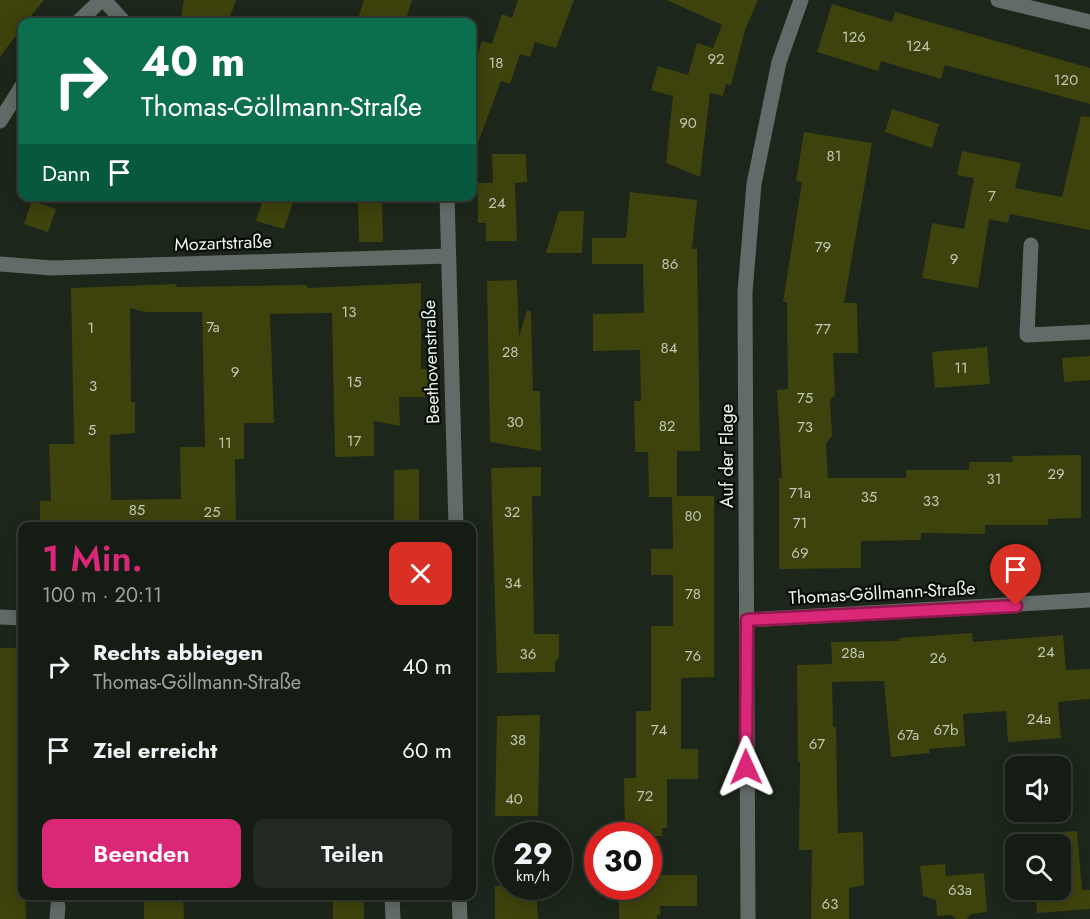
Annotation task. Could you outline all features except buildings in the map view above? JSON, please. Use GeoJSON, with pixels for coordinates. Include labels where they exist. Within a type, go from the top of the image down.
{"type":"FeatureCollection","features":[{"type":"Feature","properties":{"kind":"street"},"geometry":{"type":"LineString","coordinates":[[83,18],[103,0],[120,18]]}},
{"type":"Feature","properties":{"kind":"street","name":"Auf der Flage"},"geometry":{"type":"LineString","coordinates":[[748,919],[745,697],[747,620],[746,292],[754,184],[779,62],[801,0]]}},
{"type":"Feature","properties":{"kind":"street"},"geometry":{"type":"LineString","coordinates":[[998,0],[1090,22]]}},
{"type":"Feature","properties":{"kind":"street"},"geometry":{"type":"LineString","coordinates":[[0,121],[18,92]]}},
{"type":"Feature","properties":{"kind":"street","name":"Beethovenstraße"},"geometry":{"type":"LineString","coordinates":[[447,201],[456,522]]}},
{"type":"Feature","properties":{"kind":"street"},"geometry":{"type":"LineString","coordinates":[[1031,245],[1027,335],[1090,332]]}},
{"type":"Feature","properties":{"kind":"street","name":"Mozartstraße"},"geometry":{"type":"LineString","coordinates":[[0,264],[52,268],[448,256]]}},
{"type":"Feature","properties":{"kind":"street","name":"Thomas-Göllmann-Straße"},"geometry":{"type":"LineString","coordinates":[[747,620],[1090,600]]}},
{"type":"Feature","properties":{"kind":"street"},"geometry":{"type":"LineString","coordinates":[[0,617],[18,618]]}},
{"type":"Feature","properties":{"kind":"street"},"geometry":{"type":"LineString","coordinates":[[392,900],[393,919]]}},
{"type":"Feature","properties":{"kind":"street"},"geometry":{"type":"LineString","coordinates":[[459,900],[460,919]]}},
{"type":"Feature","properties":{"kind":"route"},"geometry":{"type":"LineString","coordinates":[[746,767],[747,620],[1016,606]]}}]}
